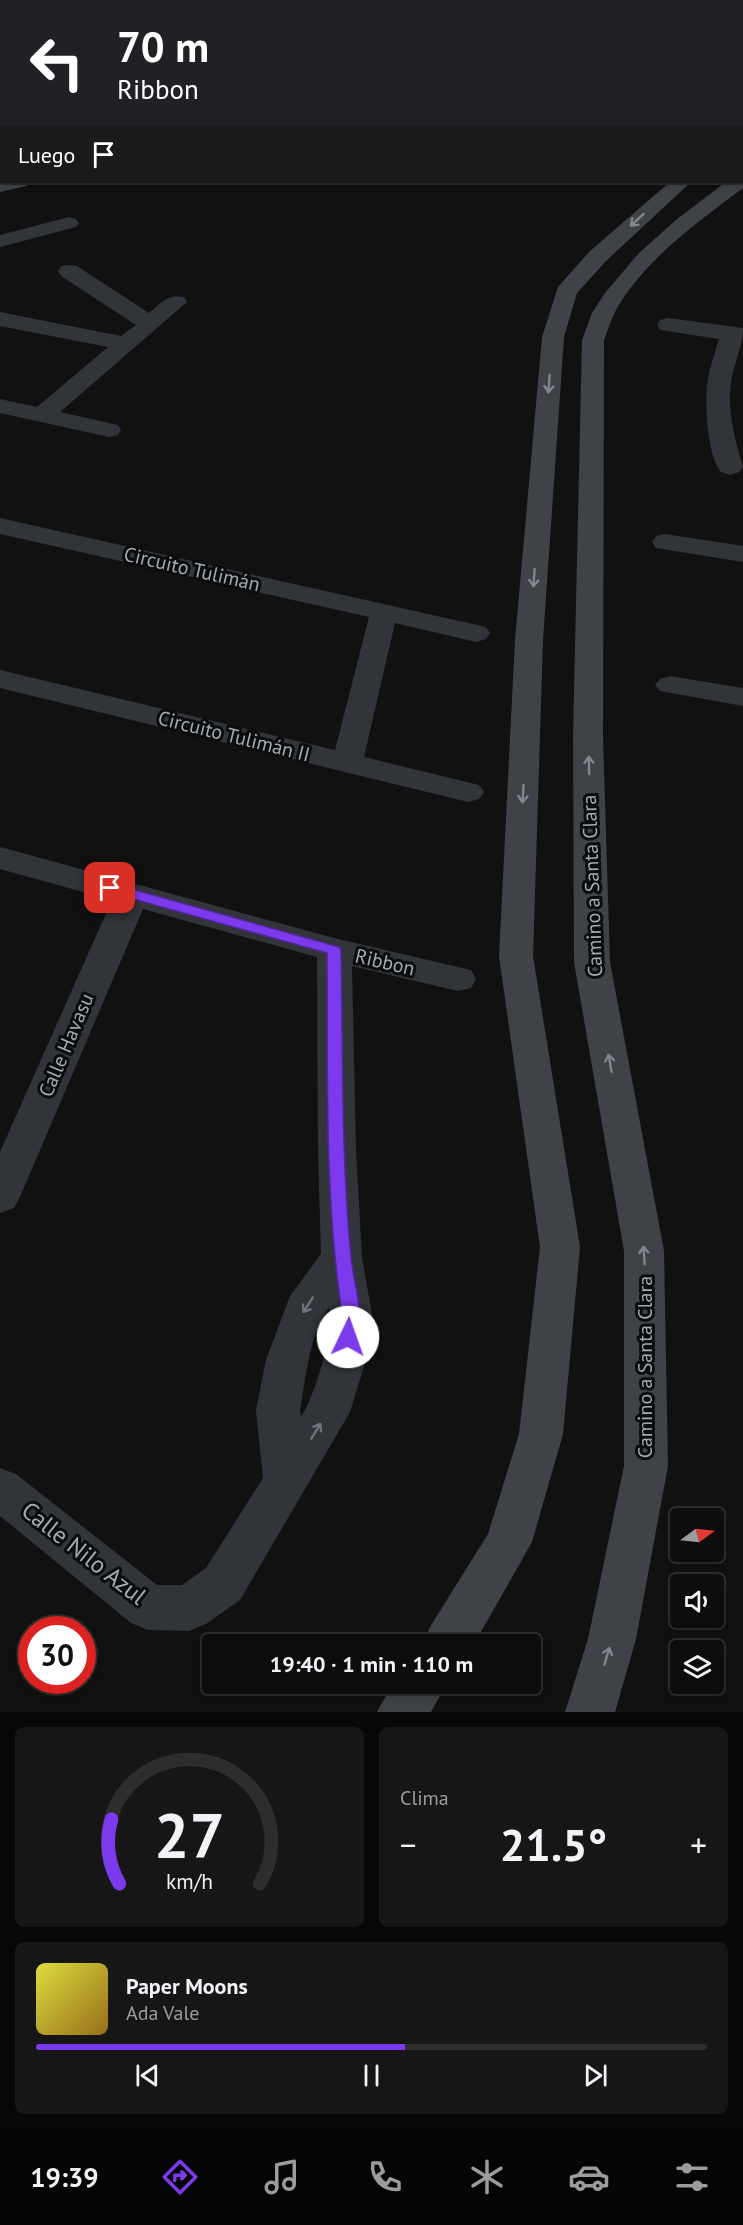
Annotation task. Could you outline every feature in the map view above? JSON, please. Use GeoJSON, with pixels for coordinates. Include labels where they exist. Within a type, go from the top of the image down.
{"type":"FeatureCollection","features":[{"type":"Feature","properties":{"kind":"main road"},"geometry":{"type":"LineString","coordinates":[[453,1634],[509,1542],[541,1434],[560,1247],[516,956],[529,640],[553,337],[566,292],[598,256],[680,183]]}},
{"type":"Feature","properties":{"kind":"main road","name":"Camino a Santa Clara"},"geometry":{"type":"LineString","coordinates":[[590,1712],[612,1640],[646,1466],[644,1251],[592,962],[588,737],[593,340],[605,309],[632,272],[717,197],[737,183]]}},
{"type":"Feature","properties":{"kind":"main road"},"geometry":{"type":"LineString","coordinates":[[402,1712],[414,1694]]}},
{"type":"Feature","properties":{"kind":"street"},"geometry":{"type":"LineString","coordinates":[[0,241],[69,223]]}},
{"type":"Feature","properties":{"kind":"street"},"geometry":{"type":"LineString","coordinates":[[69,271],[150,324]]}},
{"type":"Feature","properties":{"kind":"street"},"geometry":{"type":"LineString","coordinates":[[42,415],[176,302]]}},
{"type":"Feature","properties":{"kind":"street"},"geometry":{"type":"LineString","coordinates":[[0,319],[125,345]]}},
{"type":"Feature","properties":{"kind":"street"},"geometry":{"type":"LineString","coordinates":[[668,325],[738,334],[719,384],[732,431],[730,467]]}},
{"type":"Feature","properties":{"kind":"street"},"geometry":{"type":"LineString","coordinates":[[0,406],[109,430]]}},
{"type":"Feature","properties":{"kind":"street","name":"Circuito Tulimán"},"geometry":{"type":"LineString","coordinates":[[0,526],[476,633]]}},
{"type":"Feature","properties":{"kind":"street"},"geometry":{"type":"LineString","coordinates":[[665,542],[743,554]]}},
{"type":"Feature","properties":{"kind":"street"},"geometry":{"type":"LineString","coordinates":[[347,764],[384,612]]}},
{"type":"Feature","properties":{"kind":"street","name":"Circuito Tulimán II"},"geometry":{"type":"LineString","coordinates":[[0,679],[468,792]]}},
{"type":"Feature","properties":{"kind":"street"},"geometry":{"type":"LineString","coordinates":[[670,685],[743,698]]}},
{"type":"Feature","properties":{"kind":"street","name":"Ribbon"},"geometry":{"type":"LineString","coordinates":[[0,858],[334,950],[458,979]]}},
{"type":"Feature","properties":{"kind":"street","name":"Calle Havasu"},"geometry":{"type":"LineString","coordinates":[[0,1197],[132,894]]}},
{"type":"Feature","properties":{"kind":"street","name":"Calle Nilo Azul"},"geometry":{"type":"LineString","coordinates":[[0,1488],[148,1607],[189,1608],[223,1584],[328,1412],[345,1360],[351,1314],[342,1258],[337,1151],[334,950]]}},
{"type":"Feature","properties":{"kind":"street"},"geometry":{"type":"LineString","coordinates":[[286,1481],[278,1410],[287,1360],[305,1308],[342,1258]]}},
{"type":"Feature","properties":{"kind":"route"},"geometry":{"type":"LineString","coordinates":[[110,888],[334,950],[337,1151],[342,1258],[351,1314],[348,1337]]}}]}
